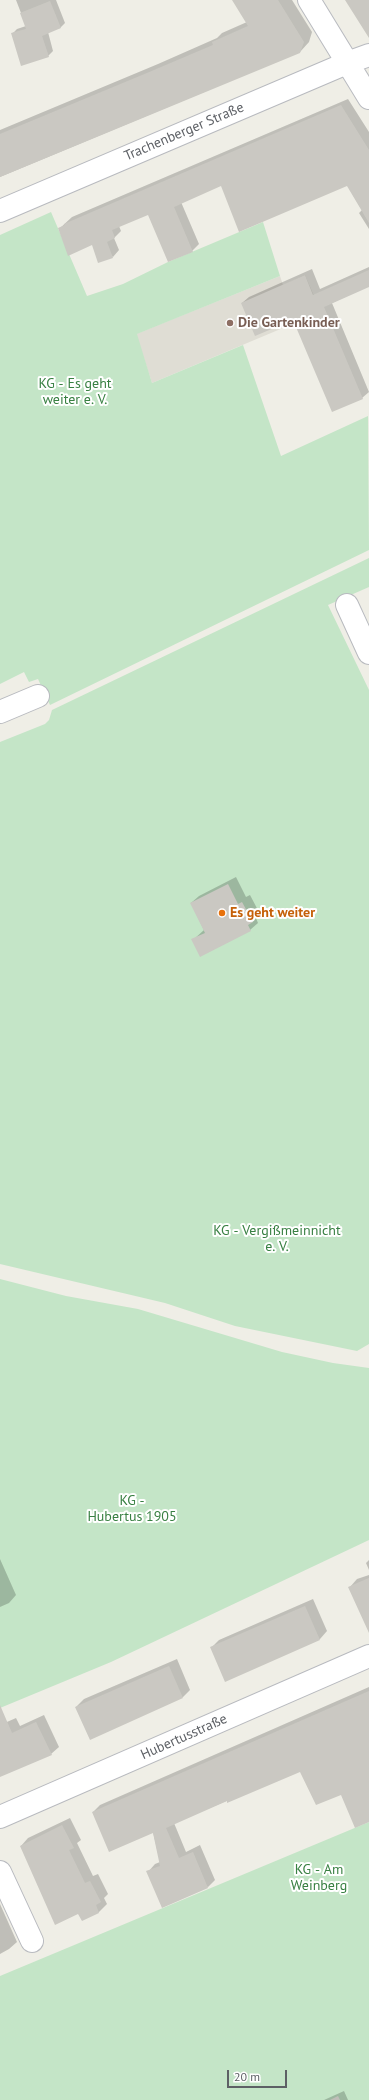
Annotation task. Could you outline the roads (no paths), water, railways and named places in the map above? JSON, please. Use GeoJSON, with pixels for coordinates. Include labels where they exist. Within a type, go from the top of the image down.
{"type":"FeatureCollection","features":[{"type":"Feature","properties":{"kind":"street"},"geometry":{"type":"LineString","coordinates":[[309,0],[369,98]]}},
{"type":"Feature","properties":{"kind":"street","name":"Trachenberger Straße"},"geometry":{"type":"LineString","coordinates":[[0,211],[369,55]]}},
{"type":"Feature","properties":{"kind":"street"},"geometry":{"type":"LineString","coordinates":[[347,605],[369,653]]}},
{"type":"Feature","properties":{"kind":"street"},"geometry":{"type":"LineString","coordinates":[[0,712],[38,696]]}},
{"type":"Feature","properties":{"kind":"street","name":"Hubertusstraße"},"geometry":{"type":"LineString","coordinates":[[0,1817],[369,1656]]}},
{"type":"Feature","properties":{"kind":"street"},"geometry":{"type":"LineString","coordinates":[[0,1872],[32,1941]]}},
{"type":"Feature","properties":{"kind":"place","name":"Die Gartenkinder"},"geometry":{"type":"Point","coordinates":[230,323]}},
{"type":"Feature","properties":{"kind":"place","name":"Es geht weiter"},"geometry":{"type":"Point","coordinates":[222,913]}},
{"type":"Feature","properties":{"kind":"park label","name":"KG - Es geht weiter e. V."},"geometry":{"type":"Point","coordinates":[75,392]}},
{"type":"Feature","properties":{"kind":"park label","name":"KG - Vergißmeinnicht e. V."},"geometry":{"type":"Point","coordinates":[277,1240]}},
{"type":"Feature","properties":{"kind":"park label","name":"KG - Hubertus 1905"},"geometry":{"type":"Point","coordinates":[132,1510]}},
{"type":"Feature","properties":{"kind":"park label","name":"KG - Am Weinberg"},"geometry":{"type":"Point","coordinates":[319,1878]}}]}
